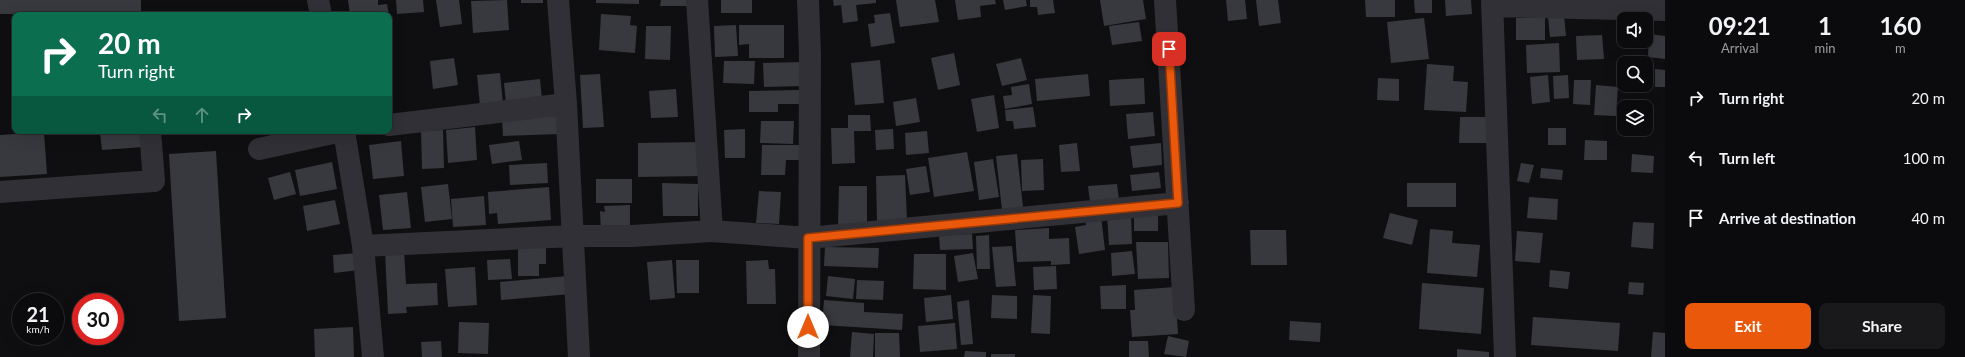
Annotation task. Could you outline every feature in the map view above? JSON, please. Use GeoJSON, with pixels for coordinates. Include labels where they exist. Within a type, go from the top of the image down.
{"type":"FeatureCollection","features":[{"type":"Feature","properties":{"kind":"street"},"geometry":{"type":"LineString","coordinates":[[318,0],[320,12]]}},
{"type":"Feature","properties":{"kind":"street"},"geometry":{"type":"LineString","coordinates":[[558,0],[566,104],[579,357]]}},
{"type":"Feature","properties":{"kind":"street"},"geometry":{"type":"LineString","coordinates":[[697,0],[712,231]]}},
{"type":"Feature","properties":{"kind":"street"},"geometry":{"type":"LineString","coordinates":[[808,0],[810,54],[808,357]]}},
{"type":"Feature","properties":{"kind":"street"},"geometry":{"type":"LineString","coordinates":[[1165,0],[1184,310]]}},
{"type":"Feature","properties":{"kind":"street"},"geometry":{"type":"LineString","coordinates":[[1505,357],[1492,3],[1665,10]]}},
{"type":"Feature","properties":{"kind":"street"},"geometry":{"type":"LineString","coordinates":[[392,125],[566,104]]}},
{"type":"Feature","properties":{"kind":"street"},"geometry":{"type":"LineString","coordinates":[[0,192],[154,181],[150,134]]}},
{"type":"Feature","properties":{"kind":"street"},"geometry":{"type":"LineString","coordinates":[[259,149],[329,134]]}},
{"type":"Feature","properties":{"kind":"street"},"geometry":{"type":"LineString","coordinates":[[344,134],[363,246],[373,357]]}},
{"type":"Feature","properties":{"kind":"street"},"geometry":{"type":"LineString","coordinates":[[363,246],[573,236],[632,236],[712,231],[808,238],[1178,203]]}},
{"type":"Feature","properties":{"kind":"building"},"geometry":{"type":"Polygon","coordinates":[[[0,0],[141,0],[141,12],[12,12],[12,14],[0,14],[0,0]]]}},
{"type":"Feature","properties":{"kind":"building"},"geometry":{"type":"Polygon","coordinates":[[[348,0],[378,0],[378,5],[387,4],[388,12],[350,12],[348,0]]]}},
{"type":"Feature","properties":{"kind":"building"},"geometry":{"type":"Polygon","coordinates":[[[396,0],[423,0],[424,12],[397,14],[396,0]]]}},
{"type":"Feature","properties":{"kind":"building"},"geometry":{"type":"Polygon","coordinates":[[[436,0],[459,0],[462,24],[440,27],[436,0]]]}},
{"type":"Feature","properties":{"kind":"building"},"geometry":{"type":"Polygon","coordinates":[[[507,0],[509,30],[473,33],[471,1],[507,0]]]}},
{"type":"Feature","properties":{"kind":"building"},"geometry":{"type":"Polygon","coordinates":[[[521,0],[543,0],[543,3],[521,3],[521,0]]]}},
{"type":"Feature","properties":{"kind":"building"},"geometry":{"type":"Polygon","coordinates":[[[596,0],[639,0],[639,4],[596,3],[596,0]]]}},
{"type":"Feature","properties":{"kind":"building"},"geometry":{"type":"Polygon","coordinates":[[[661,0],[688,0],[688,6],[660,6],[661,0]]]}},
{"type":"Feature","properties":{"kind":"building"},"geometry":{"type":"Polygon","coordinates":[[[721,0],[752,0],[752,13],[721,13],[721,0]]]}},
{"type":"Feature","properties":{"kind":"building"},"geometry":{"type":"Polygon","coordinates":[[[833,0],[876,0],[876,3],[856,5],[858,21],[843,23],[841,5],[834,6],[833,0]]]}},
{"type":"Feature","properties":{"kind":"building"},"geometry":{"type":"Polygon","coordinates":[[[896,0],[935,0],[939,22],[900,27],[896,0]]]}},
{"type":"Feature","properties":{"kind":"building"},"geometry":{"type":"Polygon","coordinates":[[[955,0],[995,0],[996,4],[980,6],[981,17],[958,20],[955,0]]]}},
{"type":"Feature","properties":{"kind":"building"},"geometry":{"type":"Polygon","coordinates":[[[1003,0],[1026,0],[1027,6],[1005,10],[1003,0]]]}},
{"type":"Feature","properties":{"kind":"building"},"geometry":{"type":"Polygon","coordinates":[[[1030,0],[1053,0],[1055,13],[1038,15],[1037,7],[1030,7],[1030,0]]]}},
{"type":"Feature","properties":{"kind":"building"},"geometry":{"type":"Polygon","coordinates":[[[1100,0],[1143,0],[1146,19],[1104,26],[1100,0]]]}},
{"type":"Feature","properties":{"kind":"building"},"geometry":{"type":"Polygon","coordinates":[[[1226,0],[1245,0],[1247,19],[1228,21],[1226,0]]]}},
{"type":"Feature","properties":{"kind":"building"},"geometry":{"type":"Polygon","coordinates":[[[1256,0],[1278,0],[1281,23],[1259,26],[1256,0]]]}},
{"type":"Feature","properties":{"kind":"building"},"geometry":{"type":"Polygon","coordinates":[[[1365,0],[1395,0],[1395,17],[1366,17],[1365,0]]]}},
{"type":"Feature","properties":{"kind":"building"},"geometry":{"type":"Polygon","coordinates":[[[1414,0],[1432,0],[1432,13],[1415,13],[1414,0]]]}},
{"type":"Feature","properties":{"kind":"building"},"geometry":{"type":"Polygon","coordinates":[[[1445,0],[1471,0],[1472,14],[1446,16],[1445,0]]]}},
{"type":"Feature","properties":{"kind":"building"},"geometry":{"type":"Polygon","coordinates":[[[890,13],[895,43],[871,47],[868,24],[875,23],[874,15],[890,13]]]}},
{"type":"Feature","properties":{"kind":"building"},"geometry":{"type":"Polygon","coordinates":[[[601,14],[631,16],[630,25],[637,26],[635,53],[599,50],[601,14]]]}},
{"type":"Feature","properties":{"kind":"building"},"geometry":{"type":"Polygon","coordinates":[[[1564,16],[1566,36],[1550,37],[1548,17],[1564,16]]]}},
{"type":"Feature","properties":{"kind":"building"},"geometry":{"type":"Polygon","coordinates":[[[1424,18],[1429,59],[1391,63],[1387,22],[1424,18]]]}},
{"type":"Feature","properties":{"kind":"building"},"geometry":{"type":"Polygon","coordinates":[[[1516,18],[1545,18],[1545,40],[1516,40],[1516,18]]]}},
{"type":"Feature","properties":{"kind":"building"},"geometry":{"type":"Polygon","coordinates":[[[1139,22],[1142,41],[1112,45],[1109,26],[1139,22]]]}},
{"type":"Feature","properties":{"kind":"building"},"geometry":{"type":"Polygon","coordinates":[[[736,25],[738,56],[715,57],[714,26],[736,25]]]}},
{"type":"Feature","properties":{"kind":"building"},"geometry":{"type":"Polygon","coordinates":[[[739,25],[784,25],[784,58],[749,58],[749,44],[739,45],[739,25]]]}},
{"type":"Feature","properties":{"kind":"building"},"geometry":{"type":"Polygon","coordinates":[[[646,26],[671,26],[670,60],[645,59],[646,26]]]}},
{"type":"Feature","properties":{"kind":"building"},"geometry":{"type":"Polygon","coordinates":[[[1653,34],[1665,36],[1665,59],[1648,56],[1648,48],[1653,48],[1653,34]]]}},
{"type":"Feature","properties":{"kind":"building"},"geometry":{"type":"Polygon","coordinates":[[[1602,35],[1604,59],[1577,60],[1576,36],[1602,35]]]}},
{"type":"Feature","properties":{"kind":"building"},"geometry":{"type":"Polygon","coordinates":[[[1559,43],[1560,72],[1527,73],[1526,45],[1559,43]]]}},
{"type":"Feature","properties":{"kind":"building"},"geometry":{"type":"Polygon","coordinates":[[[954,53],[960,85],[938,90],[931,58],[954,53]]]}},
{"type":"Feature","properties":{"kind":"building"},"geometry":{"type":"Polygon","coordinates":[[[454,58],[458,85],[433,89],[430,61],[454,58]]]}},
{"type":"Feature","properties":{"kind":"building"},"geometry":{"type":"Polygon","coordinates":[[[1021,58],[1027,80],[1002,86],[996,64],[1021,58]]]}},
{"type":"Feature","properties":{"kind":"building"},"geometry":{"type":"Polygon","coordinates":[[[880,60],[884,103],[855,105],[851,63],[880,60]]]}},
{"type":"Feature","properties":{"kind":"building"},"geometry":{"type":"Polygon","coordinates":[[[724,61],[755,61],[754,84],[723,83],[724,61]]]}},
{"type":"Feature","properties":{"kind":"building"},"geometry":{"type":"Polygon","coordinates":[[[803,62],[803,86],[764,87],[763,63],[803,62]]]}},
{"type":"Feature","properties":{"kind":"building"},"geometry":{"type":"Polygon","coordinates":[[[1427,64],[1454,66],[1453,81],[1468,82],[1466,112],[1424,110],[1427,64]]]}},
{"type":"Feature","properties":{"kind":"building"},"geometry":{"type":"Polygon","coordinates":[[[1655,69],[1665,70],[1665,87],[1655,87],[1655,69]]]}},
{"type":"Feature","properties":{"kind":"building"},"geometry":{"type":"Polygon","coordinates":[[[500,73],[503,104],[480,106],[477,75],[500,73]]]}},
{"type":"Feature","properties":{"kind":"building"},"geometry":{"type":"Polygon","coordinates":[[[600,74],[604,127],[583,128],[580,75],[600,74]]]}},
{"type":"Feature","properties":{"kind":"building"},"geometry":{"type":"Polygon","coordinates":[[[1088,74],[1090,96],[1037,101],[1035,79],[1088,74]]]}},
{"type":"Feature","properties":{"kind":"building"},"geometry":{"type":"Polygon","coordinates":[[[1548,75],[1550,102],[1532,104],[1530,77],[1548,75]]]}},
{"type":"Feature","properties":{"kind":"building"},"geometry":{"type":"Polygon","coordinates":[[[1568,75],[1569,98],[1554,99],[1553,76],[1568,75]]]}},
{"type":"Feature","properties":{"kind":"building"},"geometry":{"type":"Polygon","coordinates":[[[1144,78],[1145,104],[1110,106],[1109,80],[1144,78]]]}},
{"type":"Feature","properties":{"kind":"building"},"geometry":{"type":"Polygon","coordinates":[[[1378,78],[1399,79],[1399,101],[1377,100],[1378,78]]]}},
{"type":"Feature","properties":{"kind":"building"},"geometry":{"type":"Polygon","coordinates":[[[540,79],[542,100],[506,104],[504,83],[540,79]]]}},
{"type":"Feature","properties":{"kind":"building"},"geometry":{"type":"Polygon","coordinates":[[[1574,80],[1591,80],[1590,105],[1573,104],[1574,80]]]}},
{"type":"Feature","properties":{"kind":"building"},"geometry":{"type":"Polygon","coordinates":[[[1029,84],[1032,104],[1005,109],[1003,96],[1012,95],[1011,87],[1029,84]]]}},
{"type":"Feature","properties":{"kind":"building"},"geometry":{"type":"Polygon","coordinates":[[[1596,85],[1617,87],[1616,116],[1594,115],[1596,85]]]}},
{"type":"Feature","properties":{"kind":"building"},"geometry":{"type":"Polygon","coordinates":[[[676,89],[678,117],[651,118],[649,91],[676,89]]]}},
{"type":"Feature","properties":{"kind":"building"},"geometry":{"type":"Polygon","coordinates":[[[800,90],[800,104],[778,104],[778,112],[749,112],[749,91],[800,90]]]}},
{"type":"Feature","properties":{"kind":"building"},"geometry":{"type":"Polygon","coordinates":[[[994,95],[999,128],[977,132],[971,99],[994,95]]]}},
{"type":"Feature","properties":{"kind":"building"},"geometry":{"type":"Polygon","coordinates":[[[916,98],[920,122],[896,126],[893,102],[916,98]]]}},
{"type":"Feature","properties":{"kind":"building"},"geometry":{"type":"Polygon","coordinates":[[[1033,107],[1036,127],[1014,129],[1013,121],[1006,121],[1005,110],[1033,107]]]}},
{"type":"Feature","properties":{"kind":"building"},"geometry":{"type":"Polygon","coordinates":[[[559,111],[560,134],[503,136],[502,118],[559,111]]]}},
{"type":"Feature","properties":{"kind":"building"},"geometry":{"type":"Polygon","coordinates":[[[1153,112],[1155,136],[1128,139],[1126,114],[1153,112]]]}},
{"type":"Feature","properties":{"kind":"building"},"geometry":{"type":"Polygon","coordinates":[[[848,115],[870,115],[871,131],[854,131],[855,163],[832,164],[831,128],[848,128],[848,115]]]}},
{"type":"Feature","properties":{"kind":"building"},"geometry":{"type":"Polygon","coordinates":[[[1460,117],[1489,117],[1489,143],[1459,143],[1460,117]]]}},
{"type":"Feature","properties":{"kind":"building"},"geometry":{"type":"Polygon","coordinates":[[[761,121],[794,121],[793,144],[760,143],[761,121]]]}},
{"type":"Feature","properties":{"kind":"building"},"geometry":{"type":"Polygon","coordinates":[[[475,127],[477,160],[448,163],[446,130],[475,127]]]}},
{"type":"Feature","properties":{"kind":"building"},"geometry":{"type":"Polygon","coordinates":[[[1548,128],[1566,128],[1566,145],[1548,145],[1548,128]]]}},
{"type":"Feature","properties":{"kind":"building"},"geometry":{"type":"Polygon","coordinates":[[[745,129],[745,158],[725,158],[724,130],[745,129]]]}},
{"type":"Feature","properties":{"kind":"building"},"geometry":{"type":"Polygon","coordinates":[[[893,129],[894,149],[876,150],[875,130],[893,129]]]}},
{"type":"Feature","properties":{"kind":"building"},"geometry":{"type":"Polygon","coordinates":[[[443,130],[444,168],[422,169],[421,131],[443,130]]]}},
{"type":"Feature","properties":{"kind":"building"},"geometry":{"type":"Polygon","coordinates":[[[927,131],[929,153],[906,155],[905,133],[927,131]]]}},
{"type":"Feature","properties":{"kind":"building"},"geometry":{"type":"Polygon","coordinates":[[[44,134],[47,174],[0,177],[0,135],[44,134]]]}},
{"type":"Feature","properties":{"kind":"building"},"geometry":{"type":"Polygon","coordinates":[[[100,134],[142,134],[143,147],[102,150],[100,134]]]}},
{"type":"Feature","properties":{"kind":"building"},"geometry":{"type":"Polygon","coordinates":[[[1585,140],[1607,141],[1607,160],[1584,160],[1585,140]]]}},
{"type":"Feature","properties":{"kind":"building"},"geometry":{"type":"Polygon","coordinates":[[[401,141],[404,176],[373,179],[369,145],[401,141]]]}},
{"type":"Feature","properties":{"kind":"building"},"geometry":{"type":"Polygon","coordinates":[[[519,141],[522,160],[492,164],[489,145],[519,141]]]}},
{"type":"Feature","properties":{"kind":"building"},"geometry":{"type":"Polygon","coordinates":[[[700,142],[701,176],[638,177],[638,143],[700,142]]]}},
{"type":"Feature","properties":{"kind":"building"},"geometry":{"type":"Polygon","coordinates":[[[1077,143],[1080,171],[1061,172],[1059,145],[1077,143]]]}},
{"type":"Feature","properties":{"kind":"building"},"geometry":{"type":"Polygon","coordinates":[[[1161,143],[1162,165],[1133,168],[1130,146],[1161,143]]]}},
{"type":"Feature","properties":{"kind":"building"},"geometry":{"type":"Polygon","coordinates":[[[762,145],[803,145],[803,160],[786,160],[785,175],[761,175],[762,145]]]}},
{"type":"Feature","properties":{"kind":"building"},"geometry":{"type":"Polygon","coordinates":[[[216,151],[226,318],[179,321],[169,154],[216,151]]]}},
{"type":"Feature","properties":{"kind":"building"},"geometry":{"type":"Polygon","coordinates":[[[967,152],[974,191],[934,197],[928,158],[967,152]]]}},
{"type":"Feature","properties":{"kind":"building"},"geometry":{"type":"Polygon","coordinates":[[[1017,154],[1023,207],[1002,210],[996,156],[1017,154]]]}},
{"type":"Feature","properties":{"kind":"building"},"geometry":{"type":"Polygon","coordinates":[[[1632,154],[1654,156],[1653,173],[1631,172],[1632,154]]]}},
{"type":"Feature","properties":{"kind":"building"},"geometry":{"type":"Polygon","coordinates":[[[993,159],[999,197],[979,200],[974,162],[993,159]]]}},
{"type":"Feature","properties":{"kind":"building"},"geometry":{"type":"Polygon","coordinates":[[[1043,159],[1044,190],[1022,191],[1021,160],[1043,159]]]}},
{"type":"Feature","properties":{"kind":"building"},"geometry":{"type":"Polygon","coordinates":[[[332,162],[337,189],[300,196],[295,170],[332,162]]]}},
{"type":"Feature","properties":{"kind":"building"},"geometry":{"type":"Polygon","coordinates":[[[547,163],[548,183],[510,185],[509,165],[547,163]]]}},
{"type":"Feature","properties":{"kind":"building"},"geometry":{"type":"Polygon","coordinates":[[[1521,163],[1534,165],[1529,183],[1517,181],[1521,163]]]}},
{"type":"Feature","properties":{"kind":"building"},"geometry":{"type":"Polygon","coordinates":[[[926,166],[930,192],[910,195],[906,169],[926,166]]]}},
{"type":"Feature","properties":{"kind":"building"},"geometry":{"type":"Polygon","coordinates":[[[1541,168],[1563,170],[1562,180],[1540,178],[1541,168]]]}},
{"type":"Feature","properties":{"kind":"building"},"geometry":{"type":"Polygon","coordinates":[[[290,172],[296,194],[274,200],[268,178],[290,172]]]}},
{"type":"Feature","properties":{"kind":"building"},"geometry":{"type":"Polygon","coordinates":[[[1159,172],[1161,188],[1132,191],[1130,175],[1159,172]]]}},
{"type":"Feature","properties":{"kind":"building"},"geometry":{"type":"Polygon","coordinates":[[[905,175],[907,221],[877,222],[876,176],[905,175]]]}},
{"type":"Feature","properties":{"kind":"building"},"geometry":{"type":"Polygon","coordinates":[[[596,179],[632,179],[632,203],[596,203],[596,179]]]}},
{"type":"Feature","properties":{"kind":"building"},"geometry":{"type":"Polygon","coordinates":[[[662,183],[698,184],[698,216],[663,216],[662,183]]]}},
{"type":"Feature","properties":{"kind":"building"},"geometry":{"type":"Polygon","coordinates":[[[1407,183],[1456,183],[1456,207],[1407,207],[1407,183]]]}},
{"type":"Feature","properties":{"kind":"building"},"geometry":{"type":"Polygon","coordinates":[[[448,184],[452,219],[425,222],[421,187],[448,184]]]}},
{"type":"Feature","properties":{"kind":"building"},"geometry":{"type":"Polygon","coordinates":[[[1117,184],[1119,200],[1090,202],[1088,186],[1117,184]]]}},
{"type":"Feature","properties":{"kind":"building"},"geometry":{"type":"Polygon","coordinates":[[[839,186],[867,186],[867,227],[838,227],[839,186]]]}},
{"type":"Feature","properties":{"kind":"building"},"geometry":{"type":"Polygon","coordinates":[[[549,187],[551,220],[498,224],[497,213],[489,214],[488,192],[549,187]]]}},
{"type":"Feature","properties":{"kind":"building"},"geometry":{"type":"Polygon","coordinates":[[[759,191],[781,192],[779,224],[756,223],[759,191]]]}},
{"type":"Feature","properties":{"kind":"building"},"geometry":{"type":"Polygon","coordinates":[[[407,192],[411,228],[383,230],[379,195],[407,192]]]}},
{"type":"Feature","properties":{"kind":"building"},"geometry":{"type":"Polygon","coordinates":[[[484,196],[486,225],[453,227],[451,199],[484,196]]]}},
{"type":"Feature","properties":{"kind":"building"},"geometry":{"type":"Polygon","coordinates":[[[1529,197],[1558,199],[1557,220],[1527,218],[1529,197]]]}},
{"type":"Feature","properties":{"kind":"building"},"geometry":{"type":"Polygon","coordinates":[[[335,200],[340,224],[307,231],[303,206],[335,200]]]}},
{"type":"Feature","properties":{"kind":"building"},"geometry":{"type":"Polygon","coordinates":[[[630,205],[630,230],[601,231],[600,211],[605,212],[604,206],[630,205]]]}},
{"type":"Feature","properties":{"kind":"building"},"geometry":{"type":"Polygon","coordinates":[[[1158,211],[1158,231],[1134,231],[1134,212],[1158,211]]]}},
{"type":"Feature","properties":{"kind":"building"},"geometry":{"type":"Polygon","coordinates":[[[1131,213],[1132,244],[1109,245],[1107,214],[1131,213]]]}},
{"type":"Feature","properties":{"kind":"building"},"geometry":{"type":"Polygon","coordinates":[[[1390,213],[1418,220],[1412,245],[1383,238],[1390,213]]]}},
{"type":"Feature","properties":{"kind":"building"},"geometry":{"type":"Polygon","coordinates":[[[1101,216],[1105,250],[1079,254],[1075,227],[1086,225],[1085,218],[1101,216]]]}},
{"type":"Feature","properties":{"kind":"building"},"geometry":{"type":"Polygon","coordinates":[[[1633,222],[1654,223],[1653,249],[1631,247],[1633,222]]]}},
{"type":"Feature","properties":{"kind":"building"},"geometry":{"type":"Polygon","coordinates":[[[1049,228],[1049,239],[1069,238],[1070,264],[1051,265],[1051,261],[1017,262],[1015,230],[1049,228]]]}},
{"type":"Feature","properties":{"kind":"building"},"geometry":{"type":"Polygon","coordinates":[[[1430,229],[1453,231],[1452,243],[1480,245],[1477,277],[1427,273],[1430,229]]]}},
{"type":"Feature","properties":{"kind":"building"},"geometry":{"type":"Polygon","coordinates":[[[1250,230],[1286,230],[1287,265],[1251,265],[1250,230]]]}},
{"type":"Feature","properties":{"kind":"building"},"geometry":{"type":"Polygon","coordinates":[[[1517,231],[1543,233],[1540,263],[1515,261],[1517,231]]]}},
{"type":"Feature","properties":{"kind":"building"},"geometry":{"type":"Polygon","coordinates":[[[972,234],[973,249],[940,250],[939,235],[972,234]]]}},
{"type":"Feature","properties":{"kind":"building"},"geometry":{"type":"Polygon","coordinates":[[[989,235],[990,269],[977,269],[976,236],[989,235]]]}},
{"type":"Feature","properties":{"kind":"building"},"geometry":{"type":"Polygon","coordinates":[[[518,242],[546,242],[546,264],[539,264],[539,276],[518,276],[518,242]]]}},
{"type":"Feature","properties":{"kind":"building"},"geometry":{"type":"Polygon","coordinates":[[[1136,242],[1168,242],[1169,278],[1138,279],[1136,242]]]}},
{"type":"Feature","properties":{"kind":"building"},"geometry":{"type":"Polygon","coordinates":[[[1012,246],[1016,286],[996,287],[992,247],[1012,246]]]}},
{"type":"Feature","properties":{"kind":"building"},"geometry":{"type":"Polygon","coordinates":[[[825,247],[879,248],[878,268],[824,266],[825,247]]]}},
{"type":"Feature","properties":{"kind":"building"},"geometry":{"type":"Polygon","coordinates":[[[404,250],[406,284],[437,283],[438,305],[406,307],[407,313],[388,314],[385,251],[404,250]]]}},
{"type":"Feature","properties":{"kind":"building"},"geometry":{"type":"Polygon","coordinates":[[[1132,251],[1135,274],[1112,276],[1111,253],[1132,251]]]}},
{"type":"Feature","properties":{"kind":"building"},"geometry":{"type":"Polygon","coordinates":[[[358,253],[359,270],[334,273],[333,255],[358,253]]]}},
{"type":"Feature","properties":{"kind":"building"},"geometry":{"type":"Polygon","coordinates":[[[973,253],[978,279],[958,282],[954,256],[973,253]]]}},
{"type":"Feature","properties":{"kind":"building"},"geometry":{"type":"Polygon","coordinates":[[[914,254],[946,254],[946,290],[913,289],[914,254]]]}},
{"type":"Feature","properties":{"kind":"building"},"geometry":{"type":"Polygon","coordinates":[[[510,259],[512,279],[488,280],[487,260],[510,259]]]}},
{"type":"Feature","properties":{"kind":"building"},"geometry":{"type":"Polygon","coordinates":[[[672,260],[675,298],[650,300],[647,262],[672,260]]]}},
{"type":"Feature","properties":{"kind":"building"},"geometry":{"type":"Polygon","coordinates":[[[676,260],[699,260],[699,293],[677,293],[676,260]]]}},
{"type":"Feature","properties":{"kind":"building"},"geometry":{"type":"Polygon","coordinates":[[[768,260],[769,269],[775,269],[776,304],[747,304],[746,261],[768,260]]]}},
{"type":"Feature","properties":{"kind":"building"},"geometry":{"type":"Polygon","coordinates":[[[1056,266],[1057,289],[1034,290],[1033,267],[1056,266]]]}},
{"type":"Feature","properties":{"kind":"building"},"geometry":{"type":"Polygon","coordinates":[[[475,267],[477,305],[448,307],[445,269],[475,267]]]}},
{"type":"Feature","properties":{"kind":"building"},"geometry":{"type":"Polygon","coordinates":[[[1550,270],[1570,272],[1568,289],[1549,287],[1550,270]]]}},
{"type":"Feature","properties":{"kind":"building"},"geometry":{"type":"Polygon","coordinates":[[[568,276],[570,294],[501,300],[500,282],[568,276]]]}},
{"type":"Feature","properties":{"kind":"building"},"geometry":{"type":"Polygon","coordinates":[[[828,276],[855,279],[853,299],[826,296],[828,276]]]}},
{"type":"Feature","properties":{"kind":"building"},"geometry":{"type":"Polygon","coordinates":[[[857,280],[884,281],[883,300],[856,299],[857,280]]]}},
{"type":"Feature","properties":{"kind":"building"},"geometry":{"type":"Polygon","coordinates":[[[1629,282],[1644,283],[1643,295],[1628,294],[1629,282]]]}},
{"type":"Feature","properties":{"kind":"building"},"geometry":{"type":"Polygon","coordinates":[[[1422,283],[1484,288],[1481,334],[1419,329],[1422,283]]]}},
{"type":"Feature","properties":{"kind":"building"},"geometry":{"type":"Polygon","coordinates":[[[1126,285],[1126,309],[1101,309],[1100,286],[1126,285]]]}},
{"type":"Feature","properties":{"kind":"building"},"geometry":{"type":"Polygon","coordinates":[[[1175,287],[1178,334],[1132,337],[1130,310],[1135,310],[1134,290],[1175,287]]]}},
{"type":"Feature","properties":{"kind":"building"},"geometry":{"type":"Polygon","coordinates":[[[951,295],[953,319],[926,322],[924,298],[951,295]]]}},
{"type":"Feature","properties":{"kind":"building"},"geometry":{"type":"Polygon","coordinates":[[[992,295],[1017,296],[1017,319],[991,318],[992,295]]]}},
{"type":"Feature","properties":{"kind":"building"},"geometry":{"type":"Polygon","coordinates":[[[1033,295],[1051,296],[1050,334],[1031,333],[1033,295]]]}},
{"type":"Feature","properties":{"kind":"building"},"geometry":{"type":"Polygon","coordinates":[[[824,300],[864,303],[864,312],[903,314],[902,330],[822,325],[824,300]]]}},
{"type":"Feature","properties":{"kind":"building"},"geometry":{"type":"Polygon","coordinates":[[[969,300],[973,344],[961,345],[957,302],[969,300]]]}},
{"type":"Feature","properties":{"kind":"building"},"geometry":{"type":"Polygon","coordinates":[[[1533,317],[1620,323],[1618,351],[1531,345],[1533,317]]]}},
{"type":"Feature","properties":{"kind":"building"},"geometry":{"type":"Polygon","coordinates":[[[1290,321],[1321,323],[1320,342],[1289,340],[1290,321]]]}},
{"type":"Feature","properties":{"kind":"building"},"geometry":{"type":"Polygon","coordinates":[[[459,322],[489,323],[488,354],[458,353],[459,322]]]}},
{"type":"Feature","properties":{"kind":"building"},"geometry":{"type":"Polygon","coordinates":[[[955,323],[957,349],[920,352],[918,326],[955,323]]]}},
{"type":"Feature","properties":{"kind":"building"},"geometry":{"type":"Polygon","coordinates":[[[353,327],[354,357],[315,357],[314,329],[353,327]]]}},
{"type":"Feature","properties":{"kind":"building"},"geometry":{"type":"Polygon","coordinates":[[[852,332],[874,334],[873,357],[850,357],[852,332]]]}},
{"type":"Feature","properties":{"kind":"building"},"geometry":{"type":"Polygon","coordinates":[[[1653,332],[1665,333],[1665,357],[1651,357],[1653,332]]]}},
{"type":"Feature","properties":{"kind":"building"},"geometry":{"type":"Polygon","coordinates":[[[875,333],[899,333],[900,357],[875,357],[875,333]]]}},
{"type":"Feature","properties":{"kind":"building"},"geometry":{"type":"Polygon","coordinates":[[[1168,336],[1189,341],[1186,357],[1164,354],[1168,336]]]}},
{"type":"Feature","properties":{"kind":"building"},"geometry":{"type":"Polygon","coordinates":[[[441,341],[442,357],[422,357],[421,342],[441,341]]]}},
{"type":"Feature","properties":{"kind":"building"},"geometry":{"type":"Polygon","coordinates":[[[1129,341],[1148,341],[1149,357],[1129,357],[1129,341]]]}},
{"type":"Feature","properties":{"kind":"building"},"geometry":{"type":"Polygon","coordinates":[[[1457,349],[1489,352],[1489,357],[1457,357],[1457,349]]]}},
{"type":"Feature","properties":{"kind":"building"},"geometry":{"type":"Polygon","coordinates":[[[965,351],[986,352],[986,357],[964,357],[965,351]]]}},
{"type":"Feature","properties":{"kind":"building"},"geometry":{"type":"Polygon","coordinates":[[[991,354],[1015,354],[1015,357],[991,357],[991,354]]]}},
{"type":"Feature","properties":{"kind":"route"},"geometry":{"type":"LineString","coordinates":[[808,327],[808,238],[1178,203],[1169,49]]}}]}
